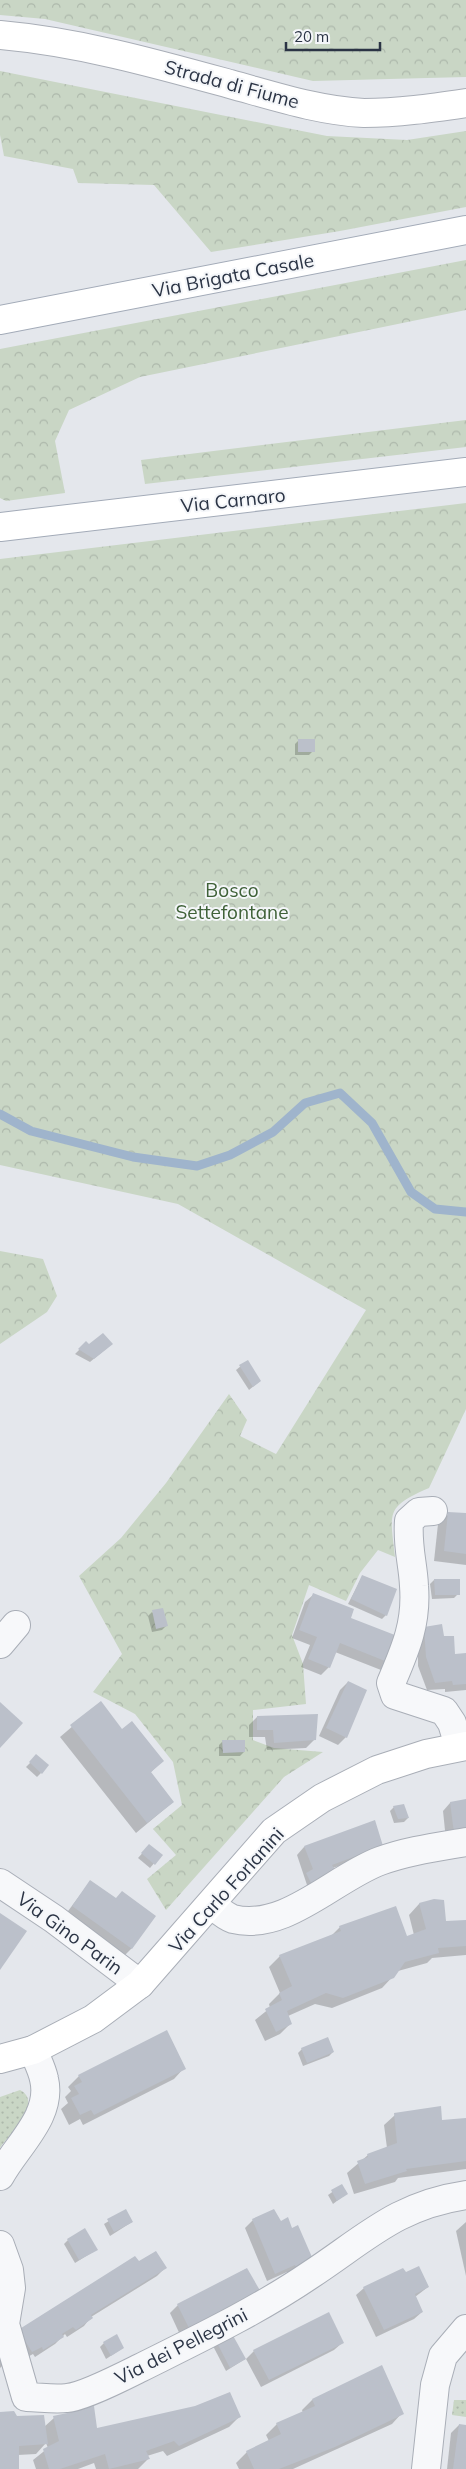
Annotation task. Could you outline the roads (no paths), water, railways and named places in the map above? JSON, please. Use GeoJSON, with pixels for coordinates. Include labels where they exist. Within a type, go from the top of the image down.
{"type":"FeatureCollection","features":[{"type":"Feature","properties":{"kind":"main road","name":"Strada di Fiume"},"geometry":{"type":"LineString","coordinates":[[0,35],[36,38],[101,50],[323,108],[363,112],[404,112],[466,103]]}},
{"type":"Feature","properties":{"kind":"main road","name":"Via Brigata Casale"},"geometry":{"type":"LineString","coordinates":[[0,320],[466,230]]}},
{"type":"Feature","properties":{"kind":"main road","name":"Via Carnaro"},"geometry":{"type":"LineString","coordinates":[[0,527],[466,472]]}},
{"type":"Feature","properties":{"kind":"main road","name":"Via Carlo Forlanini"},"geometry":{"type":"LineString","coordinates":[[0,2059],[33,2050],[94,2019],[140,1984],[274,1831],[322,1798],[376,1770],[463,1746]]}},
{"type":"Feature","properties":{"kind":"street"},"geometry":{"type":"LineString","coordinates":[[433,1511],[419,1512],[409,1521],[408,1539],[414,1586],[410,1638],[391,1683],[394,1695],[444,1711],[463,1746]]}},
{"type":"Feature","properties":{"kind":"street"},"geometry":{"type":"LineString","coordinates":[[211,1904],[231,1919],[258,1922],[284,1913],[379,1861],[466,1842]]}},
{"type":"Feature","properties":{"kind":"street","name":"Via Gino Parin"},"geometry":{"type":"LineString","coordinates":[[0,1883],[54,1919],[140,1984]]}},
{"type":"Feature","properties":{"kind":"street"},"geometry":{"type":"LineString","coordinates":[[0,2176],[10,2158],[39,2119],[46,2100],[45,2080],[33,2050]]}},
{"type":"Feature","properties":{"kind":"street","name":"Via dei Pellegrini"},"geometry":{"type":"LineString","coordinates":[[0,2245],[9,2270],[11,2288],[5,2324],[26,2397],[68,2398],[119,2378],[230,2323],[310,2276],[356,2242],[402,2213],[442,2198],[466,2195]]}},
{"type":"Feature","properties":{"kind":"street"},"geometry":{"type":"LineString","coordinates":[[426,2469],[435,2385],[443,2356],[456,2338],[466,2329]]}},
{"type":"Feature","properties":{"kind":"waterway"},"geometry":{"type":"LineString","coordinates":[[0,1114],[31,1131],[133,1157],[197,1166],[230,1155],[273,1132],[305,1103],[340,1093],[372,1123],[411,1192],[435,1209],[466,1212]]}},
{"type":"Feature","properties":{"kind":"park label","name":"Bosco Settefontane"},"geometry":{"type":"Point","coordinates":[232,901]}}]}
